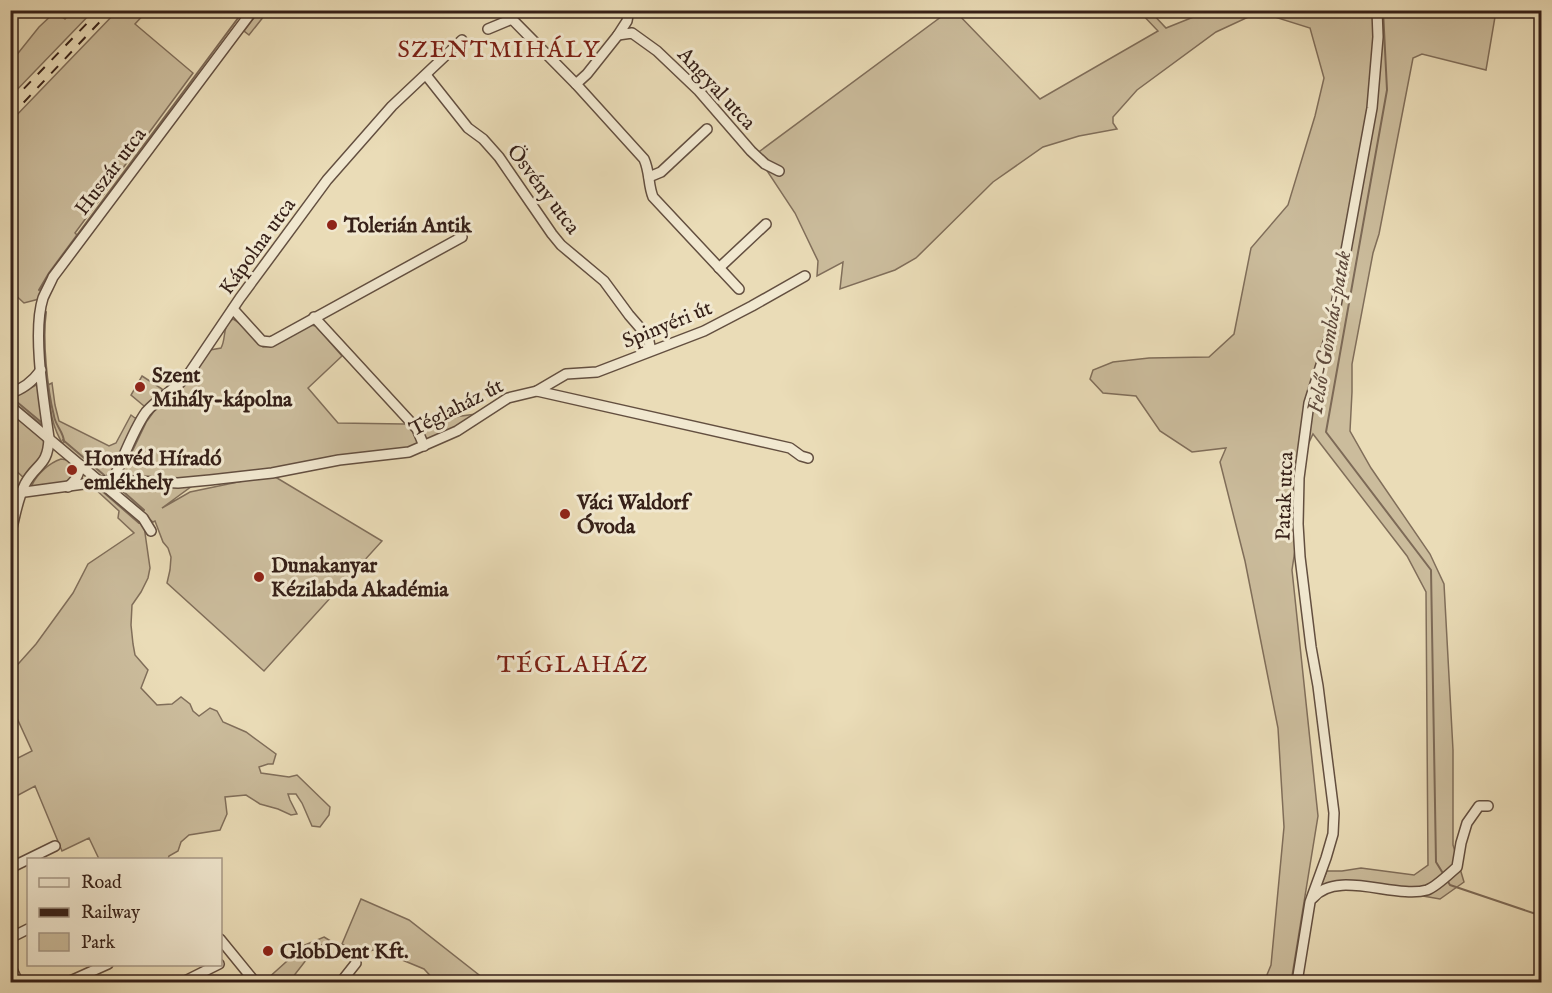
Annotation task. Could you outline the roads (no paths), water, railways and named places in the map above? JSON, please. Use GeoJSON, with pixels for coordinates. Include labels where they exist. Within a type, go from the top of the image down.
{"type":"FeatureCollection","features":[{"type":"Feature","properties":{"kind":"street","name":"Huszár utca"},"geometry":{"type":"LineString","coordinates":[[45,459],[49,449],[49,438],[41,370],[39,328],[43,298],[53,277],[253,10]]}},
{"type":"Feature","properties":{"kind":"street"},"geometry":{"type":"LineString","coordinates":[[503,10],[576,84],[644,159],[648,168],[653,197],[739,289]]}},
{"type":"Feature","properties":{"kind":"street"},"geometry":{"type":"LineString","coordinates":[[576,84],[587,74],[618,35],[627,21],[629,10]]}},
{"type":"Feature","properties":{"kind":"street","name":"Patak utca"},"geometry":{"type":"LineString","coordinates":[[1297,982],[1310,902],[1333,834],[1334,813],[1300,556],[1299,477],[1309,404],[1331,333],[1372,108],[1378,37],[1377,10]]}},
{"type":"Feature","properties":{"kind":"street"},"geometry":{"type":"LineString","coordinates":[[488,29],[512,19]]}},
{"type":"Feature","properties":{"kind":"street","name":"Angyal utca"},"geometry":{"type":"LineString","coordinates":[[618,35],[632,33],[657,51],[699,92],[765,164],[779,171]]}},
{"type":"Feature","properties":{"kind":"street","name":"Kápolna utca"},"geometry":{"type":"LineString","coordinates":[[113,480],[147,412],[188,375],[327,180],[392,106],[462,40]]}},
{"type":"Feature","properties":{"kind":"street","name":"Ösvény utca"},"geometry":{"type":"LineString","coordinates":[[426,75],[468,128],[483,139],[499,157],[561,245],[604,281],[648,337],[650,345],[647,352]]}},
{"type":"Feature","properties":{"kind":"street"},"geometry":{"type":"LineString","coordinates":[[650,177],[661,172],[707,129]]}},
{"type":"Feature","properties":{"kind":"street"},"geometry":{"type":"LineString","coordinates":[[719,268],[766,224]]}},
{"type":"Feature","properties":{"kind":"street"},"geometry":{"type":"LineString","coordinates":[[233,309],[262,341],[271,342],[462,237]]}},
{"type":"Feature","properties":{"kind":"street","name":"Spinyéri út"},"geometry":{"type":"LineString","coordinates":[[537,391],[566,374],[597,372],[704,331],[805,276]]}},
{"type":"Feature","properties":{"kind":"street"},"geometry":{"type":"LineString","coordinates":[[315,317],[417,429],[424,446]]}},
{"type":"Feature","properties":{"kind":"street"},"geometry":{"type":"LineString","coordinates":[[10,393],[29,384],[41,370]]}},
{"type":"Feature","properties":{"kind":"street","name":"Téglaház út"},"geometry":{"type":"LineString","coordinates":[[113,480],[178,483],[210,480],[339,460],[409,452],[457,431],[508,398],[537,391],[790,448],[808,458]]}},
{"type":"Feature","properties":{"kind":"street"},"geometry":{"type":"LineString","coordinates":[[10,406],[143,518],[151,531]]}},
{"type":"Feature","properties":{"kind":"street"},"geometry":{"type":"LineString","coordinates":[[10,535],[22,492],[31,475],[45,459],[69,455]]}},
{"type":"Feature","properties":{"kind":"street"},"geometry":{"type":"LineString","coordinates":[[68,487],[76,480],[80,465]]}},
{"type":"Feature","properties":{"kind":"street"},"geometry":{"type":"LineString","coordinates":[[10,494],[113,480]]}},
{"type":"Feature","properties":{"kind":"street"},"geometry":{"type":"LineString","coordinates":[[1310,902],[1318,892],[1334,885],[1413,892],[1429,890],[1456,867],[1467,824],[1479,806],[1488,806]]}},
{"type":"Feature","properties":{"kind":"street"},"geometry":{"type":"LineString","coordinates":[[30,858],[55,846]]}},
{"type":"Feature","properties":{"kind":"street"},"geometry":{"type":"LineString","coordinates":[[10,868],[27,860]]}},
{"type":"Feature","properties":{"kind":"street"},"geometry":{"type":"LineString","coordinates":[[10,938],[27,930]]}},
{"type":"Feature","properties":{"kind":"street"},"geometry":{"type":"LineString","coordinates":[[222,941],[255,982]]}},
{"type":"Feature","properties":{"kind":"street"},"geometry":{"type":"LineString","coordinates":[[341,982],[356,963]]}},
{"type":"Feature","properties":{"kind":"street"},"geometry":{"type":"LineString","coordinates":[[10,965],[18,982]]}},
{"type":"Feature","properties":{"kind":"street"},"geometry":{"type":"LineString","coordinates":[[68,982],[104,966]]}},
{"type":"Feature","properties":{"kind":"street"},"geometry":{"type":"LineString","coordinates":[[183,982],[216,966]]}},
{"type":"Feature","properties":{"kind":"waterway"},"geometry":{"type":"LineString","coordinates":[[39,290],[49,273],[244,10]]}},
{"type":"Feature","properties":{"kind":"waterway","name":"Felső-Gombás-patak"},"geometry":{"type":"LineString","coordinates":[[1383,10],[1387,90],[1326,432],[1431,570],[1436,862],[1444,875]]}},
{"type":"Feature","properties":{"kind":"waterway"},"geometry":{"type":"LineString","coordinates":[[46,312],[45,350],[49,392],[55,419],[64,442]]}},
{"type":"Feature","properties":{"kind":"waterway"},"geometry":{"type":"LineString","coordinates":[[121,474],[146,422],[154,411],[172,396]]}},
{"type":"Feature","properties":{"kind":"waterway"},"geometry":{"type":"LineString","coordinates":[[11,397],[41,422]]}},
{"type":"Feature","properties":{"kind":"waterway"},"geometry":{"type":"LineString","coordinates":[[63,440],[104,475]]}},
{"type":"Feature","properties":{"kind":"waterway"},"geometry":{"type":"LineString","coordinates":[[117,486],[144,510]]}},
{"type":"Feature","properties":{"kind":"waterway"},"geometry":{"type":"LineString","coordinates":[[101,490],[139,523]]}},
{"type":"Feature","properties":{"kind":"waterway","name":"Felső-Gombás-patak"},"geometry":{"type":"LineString","coordinates":[[1447,880],[1450,885],[1542,916]]}},
{"type":"Feature","properties":{"kind":"railway"},"geometry":{"type":"LineString","coordinates":[[10,117],[111,10]]}},
{"type":"Feature","properties":{"kind":"railway"},"geometry":{"type":"LineString","coordinates":[[10,103],[95,15]]}},
{"type":"Feature","properties":{"kind":"place","name":"Tolerián Antik"},"geometry":{"type":"Point","coordinates":[332,225]}},
{"type":"Feature","properties":{"kind":"place","name":"Szent Mihály-kápolna"},"geometry":{"type":"Point","coordinates":[140,387]}},
{"type":"Feature","properties":{"kind":"place","name":"Honvéd Híradó emlékhely"},"geometry":{"type":"Point","coordinates":[72,470]}},
{"type":"Feature","properties":{"kind":"place","name":"Váci Waldorf Óvoda"},"geometry":{"type":"Point","coordinates":[565,514]}},
{"type":"Feature","properties":{"kind":"place","name":"Dunakanyar Kézilabda Akadémia"},"geometry":{"type":"Point","coordinates":[259,577]}},
{"type":"Feature","properties":{"kind":"place","name":"GlobDent Kft."},"geometry":{"type":"Point","coordinates":[268,951]}},
{"type":"Feature","properties":{"kind":"district","name":"SZENTMIHÁLY"},"geometry":{"type":"Point","coordinates":[499,49]}},
{"type":"Feature","properties":{"kind":"district","name":"TÉGLAHÁZ"},"geometry":{"type":"Point","coordinates":[573,664]}}]}
